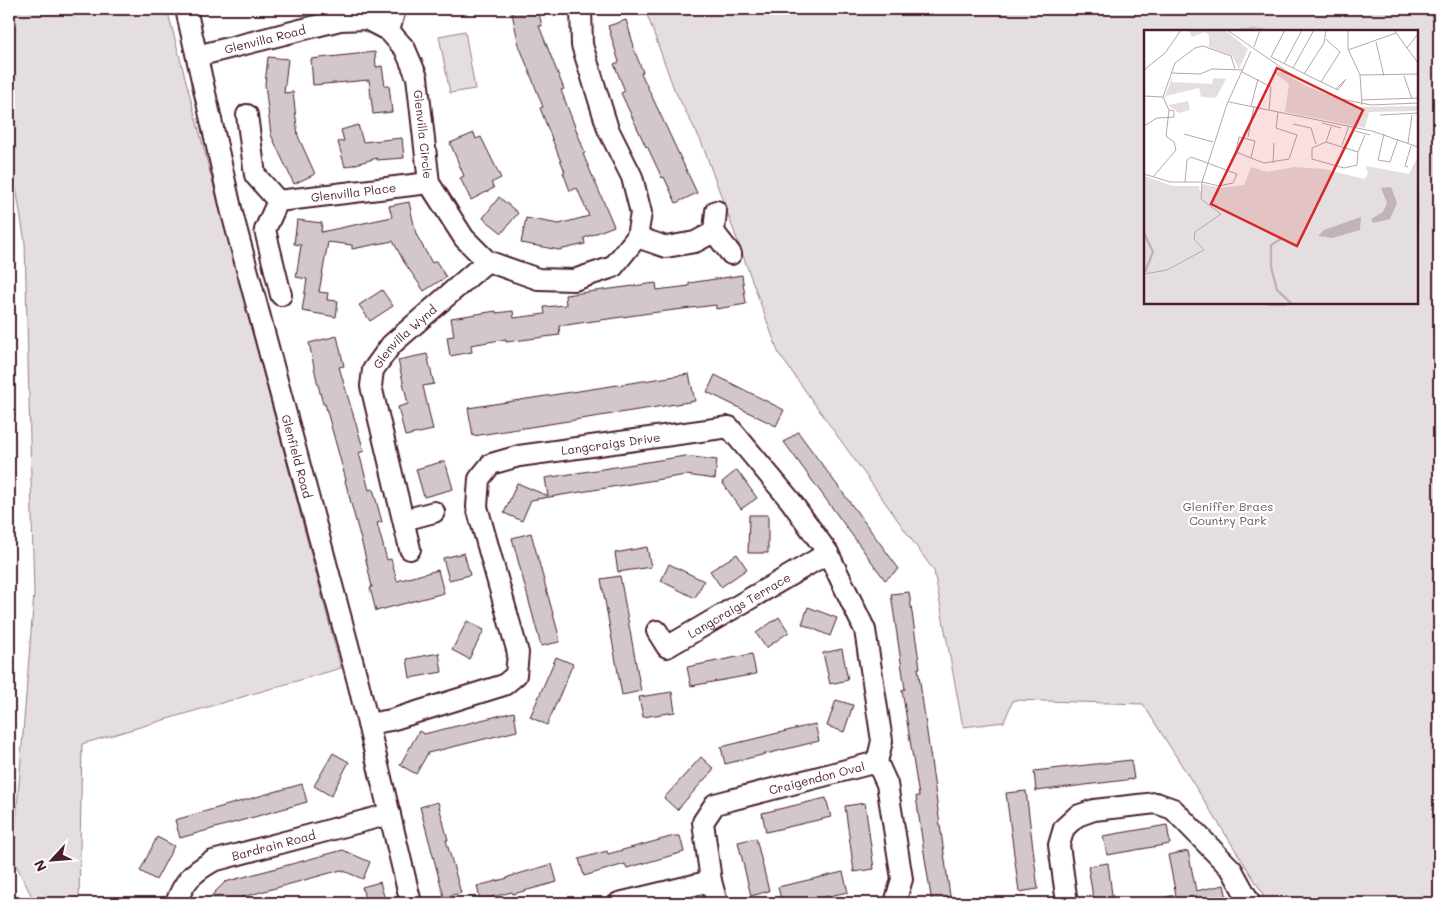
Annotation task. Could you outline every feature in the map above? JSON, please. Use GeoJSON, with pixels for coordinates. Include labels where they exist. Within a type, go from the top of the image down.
{"type":"FeatureCollection","features":[{"type":"Feature","properties":{"kind":"street","name":"Glenfield Road"},"geometry":{"type":"LineString","coordinates":[[186,9],[232,213],[368,724],[411,903]]}},
{"type":"Feature","properties":{"kind":"street"},"geometry":{"type":"LineString","coordinates":[[389,30],[395,9]]}},
{"type":"Feature","properties":{"kind":"street","name":"Glenvilla Circle"},"geometry":{"type":"LineString","coordinates":[[389,30],[405,49],[417,77],[430,183],[464,238],[487,261],[538,280],[574,280],[613,267],[636,238],[641,213],[632,177],[608,129],[582,45],[581,9]]}},
{"type":"Feature","properties":{"kind":"street","name":"Glenvilla Road"},"geometry":{"type":"LineString","coordinates":[[198,56],[340,20],[366,20],[389,30]]}},
{"type":"Feature","properties":{"kind":"street"},"geometry":{"type":"LineString","coordinates":[[246,115],[255,175],[278,201],[265,230],[281,295]]}},
{"type":"Feature","properties":{"kind":"street","name":"Glenvilla Place"},"geometry":{"type":"LineString","coordinates":[[278,201],[430,183]]}},
{"type":"Feature","properties":{"kind":"street"},"geometry":{"type":"LineString","coordinates":[[716,211],[714,232],[730,254]]}},
{"type":"Feature","properties":{"kind":"street"},"geometry":{"type":"LineString","coordinates":[[636,238],[666,247],[695,242],[714,232]]}},
{"type":"Feature","properties":{"kind":"street","name":"Glenvilla Wynd"},"geometry":{"type":"LineString","coordinates":[[410,549],[371,386],[373,370],[391,345],[487,261]]}},
{"type":"Feature","properties":{"kind":"street","name":"Langcraigs Drive"},"geometry":{"type":"LineString","coordinates":[[368,724],[391,720],[504,685],[516,675],[518,653],[477,507],[479,479],[491,464],[518,456],[730,427],[790,500],[828,553],[865,630],[882,741],[877,762]]}},
{"type":"Feature","properties":{"kind":"street"},"geometry":{"type":"LineString","coordinates":[[404,520],[434,512]]}},
{"type":"Feature","properties":{"kind":"street","name":"Langcraigs Terrace"},"geometry":{"type":"LineString","coordinates":[[658,631],[667,647],[828,553]]}},
{"type":"Feature","properties":{"kind":"street","name":"Craigendon Oval"},"geometry":{"type":"LineString","coordinates":[[717,903],[711,881],[703,822],[715,804],[877,762],[887,784],[902,879],[895,903]]}},
{"type":"Feature","properties":{"kind":"street"},"geometry":{"type":"LineString","coordinates":[[1067,903],[1059,844],[1064,828],[1077,816],[1094,810],[1156,803],[1173,809],[1232,870],[1250,903]]}},
{"type":"Feature","properties":{"kind":"street","name":"Bardrain Road"},"geometry":{"type":"LineString","coordinates":[[176,903],[182,886],[197,870],[213,861],[390,814]]}},
{"type":"Feature","properties":{"kind":"street"},"geometry":{"type":"LineString","coordinates":[[620,903],[711,881]]}},
{"type":"Feature","properties":{"kind":"green space"},"geometry":{"type":"Polygon","coordinates":[[[9,9],[167,9],[341,668],[82,744],[79,903],[35,903],[13,859],[34,594],[25,243],[9,144],[9,9]]]}},
{"type":"Feature","properties":{"kind":"green space","name":"Gleniffer Braes Country Park"},"geometry":{"type":"Polygon","coordinates":[[[645,9],[1439,9],[1439,903],[1264,903],[1262,892],[1143,704],[1013,700],[1004,722],[963,727],[934,571],[779,354],[701,141],[674,89],[645,9]]]}},
{"type":"Feature","properties":{"kind":"green space"},"geometry":{"type":"Polygon","coordinates":[[[465,31],[475,89],[450,93],[439,36],[465,31]]]}},
{"type":"Feature","properties":{"kind":"building"},"geometry":{"type":"Polygon","coordinates":[[[511,9],[538,9],[542,26],[539,26],[564,89],[561,90],[585,153],[583,154],[614,226],[584,238],[585,244],[559,250],[521,243],[526,218],[559,224],[589,216],[577,188],[570,191],[563,172],[565,172],[540,108],[543,107],[519,45],[511,9]]]}},
{"type":"Feature","properties":{"kind":"building"},"geometry":{"type":"Polygon","coordinates":[[[626,20],[633,47],[643,72],[641,73],[697,193],[676,203],[664,177],[662,178],[646,147],[621,93],[625,91],[614,64],[619,62],[608,26],[626,20]]]}},
{"type":"Feature","properties":{"kind":"building"},"geometry":{"type":"Polygon","coordinates":[[[375,52],[376,67],[382,66],[385,86],[389,85],[392,112],[373,114],[369,80],[313,85],[311,59],[375,52]]]}},
{"type":"Feature","properties":{"kind":"building"},"geometry":{"type":"Polygon","coordinates":[[[268,57],[288,59],[284,93],[293,92],[298,136],[315,174],[294,184],[271,135],[265,84],[268,57]]]}},
{"type":"Feature","properties":{"kind":"building"},"geometry":{"type":"Polygon","coordinates":[[[358,125],[363,142],[402,138],[404,158],[377,160],[377,158],[345,167],[338,142],[344,141],[341,130],[358,125]]]}},
{"type":"Feature","properties":{"kind":"building"},"geometry":{"type":"Polygon","coordinates":[[[474,133],[476,139],[481,137],[501,178],[491,183],[494,188],[471,200],[460,178],[464,176],[450,143],[474,133]]]}},
{"type":"Feature","properties":{"kind":"building"},"geometry":{"type":"Polygon","coordinates":[[[499,197],[518,213],[502,233],[483,218],[499,197]]]}},
{"type":"Feature","properties":{"kind":"building"},"geometry":{"type":"Polygon","coordinates":[[[409,202],[416,234],[432,263],[436,261],[446,277],[424,291],[404,262],[393,241],[352,249],[352,245],[328,242],[319,292],[328,293],[327,300],[338,301],[336,317],[302,311],[307,279],[296,277],[301,245],[294,244],[297,220],[322,223],[321,232],[392,217],[389,206],[409,202]]]}},
{"type":"Feature","properties":{"kind":"building"},"geometry":{"type":"Polygon","coordinates":[[[742,275],[746,304],[716,309],[716,305],[559,326],[560,335],[506,342],[506,339],[471,345],[472,352],[450,356],[447,337],[454,336],[451,318],[496,311],[496,313],[513,311],[514,318],[545,314],[544,307],[566,305],[565,295],[656,283],[657,290],[689,286],[689,283],[742,275]]]}},
{"type":"Feature","properties":{"kind":"building"},"geometry":{"type":"Polygon","coordinates":[[[382,290],[393,306],[370,321],[359,305],[382,290]]]}},
{"type":"Feature","properties":{"kind":"building"},"geometry":{"type":"Polygon","coordinates":[[[337,336],[344,366],[339,367],[364,451],[359,453],[369,490],[373,489],[382,522],[377,523],[387,560],[391,559],[397,581],[438,570],[444,593],[376,611],[364,551],[325,404],[323,404],[309,343],[337,336]]]}},
{"type":"Feature","properties":{"kind":"building"},"geometry":{"type":"Polygon","coordinates":[[[427,354],[434,384],[423,386],[433,430],[405,436],[398,407],[408,404],[398,360],[427,354]]]}},
{"type":"Feature","properties":{"kind":"building"},"geometry":{"type":"Polygon","coordinates":[[[689,374],[695,401],[473,436],[468,408],[689,374]]]}},
{"type":"Feature","properties":{"kind":"building"},"geometry":{"type":"Polygon","coordinates":[[[715,375],[784,410],[776,426],[707,392],[715,375]]]}},
{"type":"Feature","properties":{"kind":"building"},"geometry":{"type":"Polygon","coordinates":[[[798,432],[899,569],[885,580],[784,442],[798,432]]]}},
{"type":"Feature","properties":{"kind":"building"},"geometry":{"type":"Polygon","coordinates":[[[685,456],[717,460],[715,479],[686,475],[531,500],[522,521],[504,513],[517,483],[548,496],[545,478],[685,456]]]}},
{"type":"Feature","properties":{"kind":"building"},"geometry":{"type":"Polygon","coordinates":[[[445,461],[453,489],[424,497],[416,469],[445,461]]]}},
{"type":"Feature","properties":{"kind":"building"},"geometry":{"type":"Polygon","coordinates":[[[737,470],[757,498],[741,509],[722,482],[737,470]]]}},
{"type":"Feature","properties":{"kind":"building"},"geometry":{"type":"Polygon","coordinates":[[[749,515],[768,515],[768,553],[748,553],[749,515]]]}},
{"type":"Feature","properties":{"kind":"building"},"geometry":{"type":"Polygon","coordinates":[[[531,533],[559,636],[559,642],[541,646],[512,538],[531,533]]]}},
{"type":"Feature","properties":{"kind":"building"},"geometry":{"type":"Polygon","coordinates":[[[647,547],[651,567],[618,572],[615,553],[647,547]]]}},
{"type":"Feature","properties":{"kind":"building"},"geometry":{"type":"Polygon","coordinates":[[[464,553],[470,575],[449,580],[443,558],[464,553]]]}},
{"type":"Feature","properties":{"kind":"building"},"geometry":{"type":"Polygon","coordinates":[[[737,554],[747,569],[721,587],[710,571],[737,554]]]}},
{"type":"Feature","properties":{"kind":"building"},"geometry":{"type":"Polygon","coordinates":[[[669,564],[704,581],[695,598],[661,581],[669,564]]]}},
{"type":"Feature","properties":{"kind":"building"},"geometry":{"type":"Polygon","coordinates":[[[620,576],[641,691],[622,695],[601,579],[620,576]]]}},
{"type":"Feature","properties":{"kind":"building"},"geometry":{"type":"Polygon","coordinates":[[[909,592],[951,903],[932,903],[916,796],[919,796],[902,690],[905,689],[891,594],[909,592]]]}},
{"type":"Feature","properties":{"kind":"building"},"geometry":{"type":"Polygon","coordinates":[[[808,607],[837,618],[830,636],[802,624],[808,607]]]}},
{"type":"Feature","properties":{"kind":"building"},"geometry":{"type":"Polygon","coordinates":[[[779,617],[789,632],[766,648],[756,633],[779,617]]]}},
{"type":"Feature","properties":{"kind":"building"},"geometry":{"type":"Polygon","coordinates":[[[467,621],[484,630],[469,659],[452,650],[467,621]]]}},
{"type":"Feature","properties":{"kind":"building"},"geometry":{"type":"Polygon","coordinates":[[[842,649],[848,680],[830,684],[823,653],[842,649]]]}},
{"type":"Feature","properties":{"kind":"building"},"geometry":{"type":"Polygon","coordinates":[[[439,653],[442,672],[410,678],[407,659],[439,653]]]}},
{"type":"Feature","properties":{"kind":"building"},"geometry":{"type":"Polygon","coordinates":[[[752,654],[756,674],[691,686],[687,667],[752,654]]]}},
{"type":"Feature","properties":{"kind":"building"},"geometry":{"type":"Polygon","coordinates":[[[556,657],[573,664],[547,725],[530,717],[556,657]]]}},
{"type":"Feature","properties":{"kind":"building"},"geometry":{"type":"Polygon","coordinates":[[[672,692],[675,712],[643,717],[639,697],[672,692]]]}},
{"type":"Feature","properties":{"kind":"building"},"geometry":{"type":"Polygon","coordinates":[[[836,700],[853,705],[844,732],[827,726],[836,700]]]}},
{"type":"Feature","properties":{"kind":"building"},"geometry":{"type":"Polygon","coordinates":[[[514,712],[517,731],[428,753],[416,774],[400,765],[419,731],[424,734],[514,712]]]}},
{"type":"Feature","properties":{"kind":"building"},"geometry":{"type":"Polygon","coordinates":[[[815,724],[819,741],[725,764],[721,747],[815,724]]]}},
{"type":"Feature","properties":{"kind":"building"},"geometry":{"type":"Polygon","coordinates":[[[333,753],[349,762],[331,796],[314,786],[333,753]]]}},
{"type":"Feature","properties":{"kind":"building"},"geometry":{"type":"Polygon","coordinates":[[[701,757],[714,769],[677,810],[664,798],[701,757]]]}},
{"type":"Feature","properties":{"kind":"building"},"geometry":{"type":"Polygon","coordinates":[[[1131,760],[1134,779],[1036,791],[1034,771],[1131,760]]]}},
{"type":"Feature","properties":{"kind":"building"},"geometry":{"type":"Polygon","coordinates":[[[302,784],[307,802],[180,838],[175,820],[302,784]]]}},
{"type":"Feature","properties":{"kind":"building"},"geometry":{"type":"Polygon","coordinates":[[[1026,791],[1038,889],[1019,892],[1006,793],[1026,791]]]}},
{"type":"Feature","properties":{"kind":"building"},"geometry":{"type":"Polygon","coordinates":[[[826,798],[831,817],[766,832],[762,813],[826,798]]]}},
{"type":"Feature","properties":{"kind":"building"},"geometry":{"type":"Polygon","coordinates":[[[438,802],[448,840],[446,840],[461,893],[444,897],[420,807],[438,802]]]}},
{"type":"Feature","properties":{"kind":"building"},"geometry":{"type":"Polygon","coordinates":[[[865,803],[874,869],[854,872],[845,806],[865,803]]]}},
{"type":"Feature","properties":{"kind":"building"},"geometry":{"type":"Polygon","coordinates":[[[1167,825],[1170,844],[1107,855],[1103,836],[1167,825]]]}},
{"type":"Feature","properties":{"kind":"building"},"geometry":{"type":"Polygon","coordinates":[[[680,836],[684,852],[627,868],[625,864],[584,876],[579,859],[607,851],[608,854],[680,836]]]}},
{"type":"Feature","properties":{"kind":"building"},"geometry":{"type":"Polygon","coordinates":[[[157,837],[174,846],[156,880],[140,871],[157,837]]]}},
{"type":"Feature","properties":{"kind":"building"},"geometry":{"type":"Polygon","coordinates":[[[756,838],[769,891],[751,896],[738,842],[756,838]]]}},
{"type":"Feature","properties":{"kind":"building"},"geometry":{"type":"Polygon","coordinates":[[[343,850],[370,862],[363,879],[341,870],[221,903],[204,903],[225,882],[343,850]]]}},
{"type":"Feature","properties":{"kind":"building"},"geometry":{"type":"Polygon","coordinates":[[[1188,851],[1196,891],[1224,885],[1228,903],[1167,903],[1166,897],[1176,895],[1168,855],[1188,851]]]}},
{"type":"Feature","properties":{"kind":"building"},"geometry":{"type":"Polygon","coordinates":[[[1108,863],[1113,903],[1094,903],[1088,866],[1108,863]]]}},
{"type":"Feature","properties":{"kind":"building"},"geometry":{"type":"Polygon","coordinates":[[[552,864],[557,882],[513,894],[512,892],[480,900],[477,886],[552,864]]]}},
{"type":"Feature","properties":{"kind":"building"},"geometry":{"type":"Polygon","coordinates":[[[843,872],[848,892],[796,903],[782,903],[778,887],[843,872]]]}},
{"type":"Feature","properties":{"kind":"building"},"geometry":{"type":"Polygon","coordinates":[[[380,882],[386,903],[366,903],[362,887],[380,882]]]}}]}
